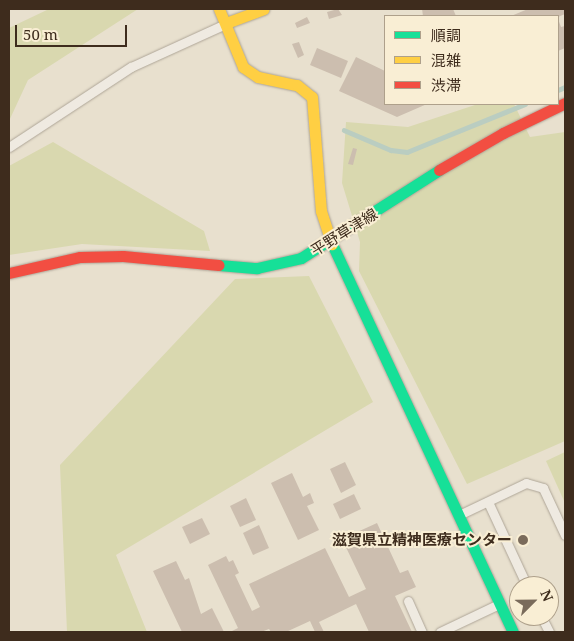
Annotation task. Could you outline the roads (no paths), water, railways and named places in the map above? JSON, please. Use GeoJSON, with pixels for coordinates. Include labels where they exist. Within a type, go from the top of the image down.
{"type":"FeatureCollection","features":[{"type":"Feature","properties":{"kind":"street"},"geometry":{"type":"LineString","coordinates":[[219,9],[243,67],[258,77],[297,85],[312,97],[321,211],[331,242],[513,632]]}},
{"type":"Feature","properties":{"kind":"street"},"geometry":{"type":"LineString","coordinates":[[226,24],[264,9]]}},
{"type":"Feature","properties":{"kind":"street","name":"平野草津線"},"geometry":{"type":"LineString","coordinates":[[9,273],[80,258],[123,256],[257,268],[301,258],[331,242],[446,166],[503,133],[565,103]]}},
{"type":"Feature","properties":{"kind":"lane"},"geometry":{"type":"LineString","coordinates":[[9,147],[131,67],[226,24]]}},
{"type":"Feature","properties":{"kind":"lane"},"geometry":{"type":"LineString","coordinates":[[458,516],[526,484],[543,488],[565,535]]}},
{"type":"Feature","properties":{"kind":"lane"},"geometry":{"type":"LineString","coordinates":[[488,502],[522,576]]}},
{"type":"Feature","properties":{"kind":"lane"},"geometry":{"type":"LineString","coordinates":[[408,601],[422,632]]}},
{"type":"Feature","properties":{"kind":"lane"},"geometry":{"type":"LineString","coordinates":[[440,632],[500,604]]}},
{"type":"Feature","properties":{"kind":"waterway"},"geometry":{"type":"LineString","coordinates":[[559,90],[565,87]]}},
{"type":"Feature","properties":{"kind":"waterway"},"geometry":{"type":"LineString","coordinates":[[344,130],[391,150],[407,152],[523,105]]}},
{"type":"Feature","properties":{"kind":"place","name":"滋賀県立精神医療センター"},"geometry":{"type":"Point","coordinates":[523,540]}}]}
